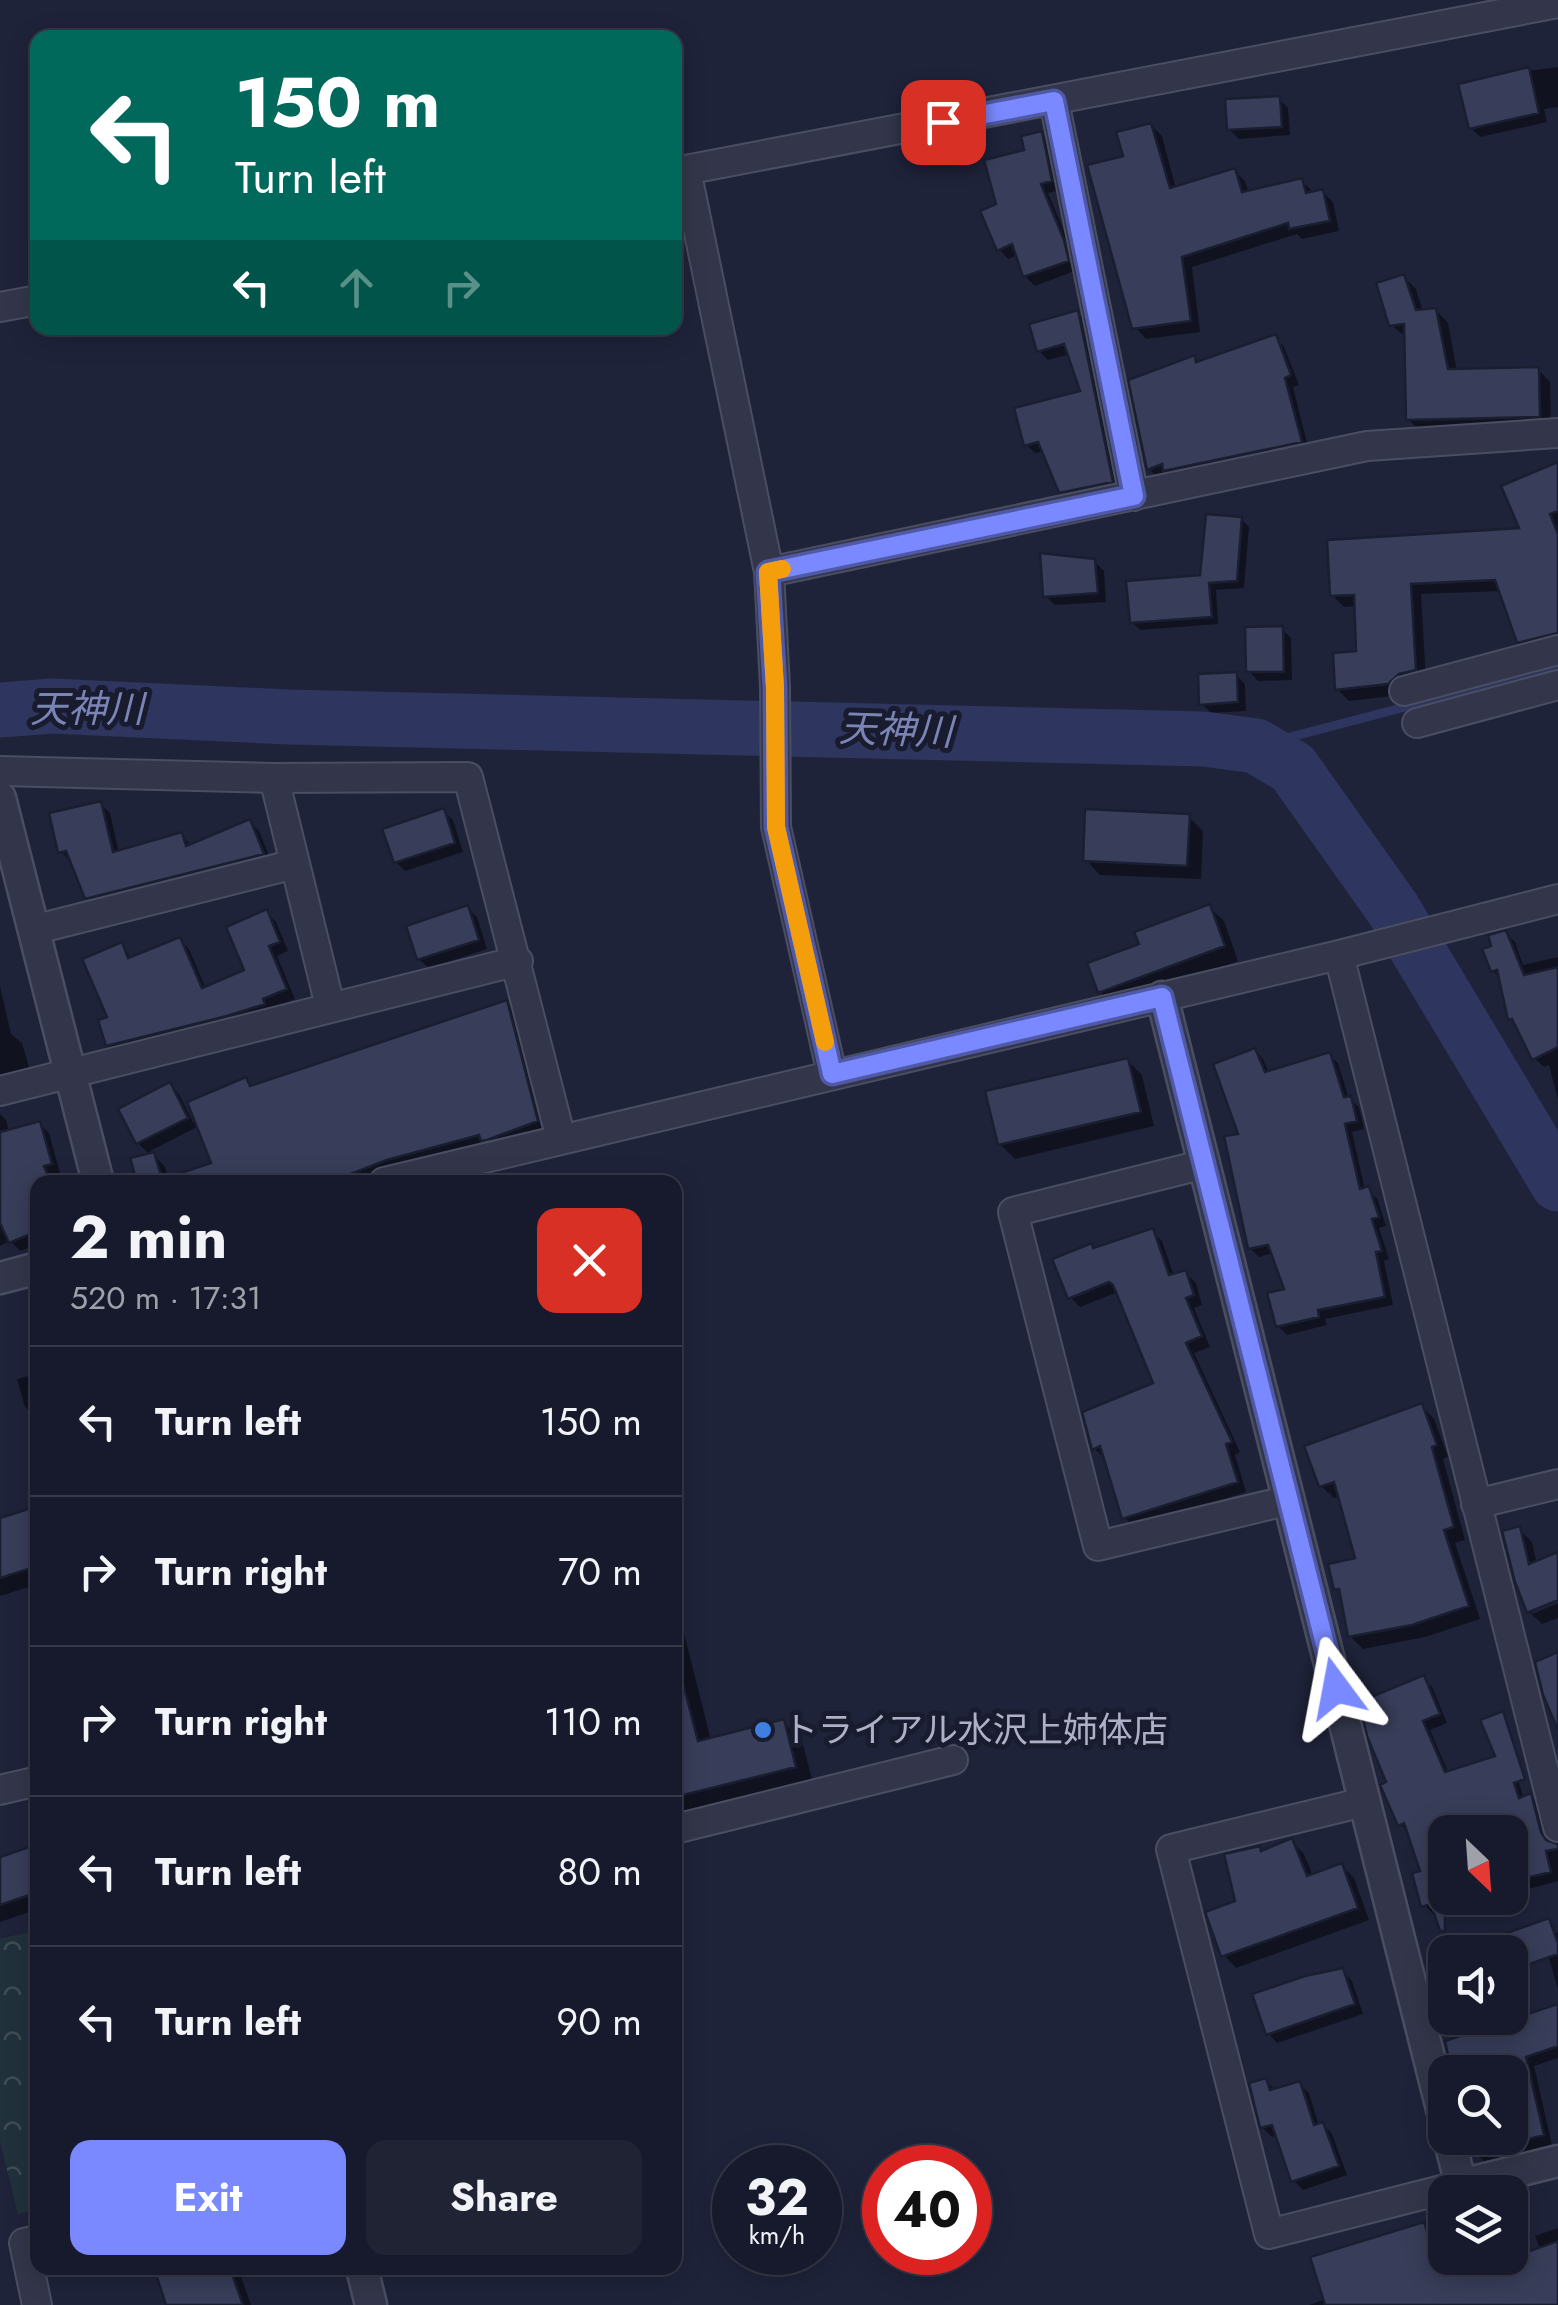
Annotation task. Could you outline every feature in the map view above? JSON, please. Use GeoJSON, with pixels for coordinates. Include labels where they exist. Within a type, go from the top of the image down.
{"type":"FeatureCollection","features":[{"type":"Feature","properties":{"kind":"street"},"geometry":{"type":"LineString","coordinates":[[682,171],[1558,3]]}},
{"type":"Feature","properties":{"kind":"street"},"geometry":{"type":"LineString","coordinates":[[1054,101],[1134,496]]}},
{"type":"Feature","properties":{"kind":"street"},"geometry":{"type":"LineString","coordinates":[[682,180],[768,572],[775,688],[776,827],[832,1074]]}},
{"type":"Feature","properties":{"kind":"street"},"geometry":{"type":"LineString","coordinates":[[0,308],[30,302]]}},
{"type":"Feature","properties":{"kind":"street"},"geometry":{"type":"LineString","coordinates":[[768,572],[1367,446],[1558,433]]}},
{"type":"Feature","properties":{"kind":"street"},"geometry":{"type":"LineString","coordinates":[[1404,691],[1558,650]]}},
{"type":"Feature","properties":{"kind":"street"},"geometry":{"type":"LineString","coordinates":[[1417,723],[1558,685]]}},
{"type":"Feature","properties":{"kind":"street"},"geometry":{"type":"LineString","coordinates":[[0,771],[274,778],[468,776],[561,1139]]}},
{"type":"Feature","properties":{"kind":"street"},"geometry":{"type":"LineString","coordinates":[[274,778],[330,1006]]}},
{"type":"Feature","properties":{"kind":"street"},"geometry":{"type":"LineString","coordinates":[[0,798],[96,1175]]}},
{"type":"Feature","properties":{"kind":"street"},"geometry":{"type":"LineString","coordinates":[[33,930],[295,864]]}},
{"type":"Feature","properties":{"kind":"street"},"geometry":{"type":"LineString","coordinates":[[413,1175],[1558,899]]}},
{"type":"Feature","properties":{"kind":"street"},"geometry":{"type":"LineString","coordinates":[[1338,955],[1558,1828]]}},
{"type":"Feature","properties":{"kind":"street"},"geometry":{"type":"LineString","coordinates":[[0,1091],[518,961]]}},
{"type":"Feature","properties":{"kind":"street"},"geometry":{"type":"LineString","coordinates":[[1162,997],[1428,2055]]}},
{"type":"Feature","properties":{"kind":"street"},"geometry":{"type":"LineString","coordinates":[[1206,1164],[1012,1212],[1098,1546],[1290,1500]]}},
{"type":"Feature","properties":{"kind":"street"},"geometry":{"type":"LineString","coordinates":[[0,1278],[30,1270]]}},
{"type":"Feature","properties":{"kind":"street"},"geometry":{"type":"LineString","coordinates":[[1476,1504],[1558,1484]]}},
{"type":"Feature","properties":{"kind":"street"},"geometry":{"type":"LineString","coordinates":[[682,1827],[952,1760]]}},
{"type":"Feature","properties":{"kind":"street"},"geometry":{"type":"LineString","coordinates":[[0,1790],[30,1783]]}},
{"type":"Feature","properties":{"kind":"street"},"geometry":{"type":"LineString","coordinates":[[1364,1802],[1171,1849],[1269,2234],[1428,2193]]}},
{"type":"Feature","properties":{"kind":"street"},"geometry":{"type":"LineString","coordinates":[[1501,2175],[1558,2161]]}},
{"type":"Feature","properties":{"kind":"street"},"geometry":{"type":"LineString","coordinates":[[30,2242],[24,2243],[30,2272]]}},
{"type":"Feature","properties":{"kind":"street"},"geometry":{"type":"LineString","coordinates":[[31,2275],[37,2305]]}},
{"type":"Feature","properties":{"kind":"street"},"geometry":{"type":"LineString","coordinates":[[364,2275],[371,2305]]}},
{"type":"Feature","properties":{"kind":"green space"},"geometry":{"type":"Polygon","coordinates":[[[30,1932],[30,2211],[18,2214],[0,2141],[0,1939],[30,1932]]]}},
{"type":"Feature","properties":{"kind":"building"},"geometry":{"type":"Polygon","coordinates":[[[1529,67],[1539,113],[1469,129],[1458,84],[1529,67]]]}},
{"type":"Feature","properties":{"kind":"building"},"geometry":{"type":"Polygon","coordinates":[[[1280,96],[1282,127],[1227,130],[1225,99],[1280,96]]]}},
{"type":"Feature","properties":{"kind":"building"},"geometry":{"type":"Polygon","coordinates":[[[1151,123],[1170,188],[1235,168],[1242,192],[1302,178],[1306,193],[1323,189],[1330,221],[1289,229],[1288,223],[1182,257],[1191,321],[1132,329],[1087,165],[1123,156],[1116,132],[1151,123]]]}},
{"type":"Feature","properties":{"kind":"building"},"geometry":{"type":"Polygon","coordinates":[[[1042,131],[1052,181],[1041,184],[1069,261],[1023,277],[1012,244],[997,251],[980,211],[996,204],[984,160],[1024,150],[1021,136],[1042,131]]]}},
{"type":"Feature","properties":{"kind":"building"},"geometry":{"type":"Polygon","coordinates":[[[1404,274],[1416,310],[1436,308],[1448,369],[1539,367],[1540,417],[1406,420],[1404,324],[1389,326],[1376,283],[1404,274]]]}},
{"type":"Feature","properties":{"kind":"building"},"geometry":{"type":"Polygon","coordinates":[[[1078,310],[1113,482],[1059,493],[1038,442],[1024,446],[1014,408],[1080,391],[1064,344],[1037,352],[1029,324],[1078,310]]]}},
{"type":"Feature","properties":{"kind":"building"},"geometry":{"type":"Polygon","coordinates":[[[1276,334],[1291,375],[1285,378],[1302,442],[1163,471],[1162,464],[1147,470],[1128,380],[1195,355],[1196,362],[1276,334]]]}},
{"type":"Feature","properties":{"kind":"building"},"geometry":{"type":"Polygon","coordinates":[[[1558,462],[1558,511],[1550,514],[1558,534],[1558,633],[1517,643],[1495,580],[1411,584],[1416,670],[1399,674],[1388,684],[1335,690],[1333,653],[1356,651],[1354,595],[1330,596],[1327,540],[1519,528],[1501,486],[1558,462]]]}},
{"type":"Feature","properties":{"kind":"building"},"geometry":{"type":"Polygon","coordinates":[[[1206,514],[1242,517],[1237,581],[1209,583],[1212,617],[1130,623],[1126,581],[1200,575],[1206,514]]]}},
{"type":"Feature","properties":{"kind":"building"},"geometry":{"type":"Polygon","coordinates":[[[1040,553],[1095,559],[1098,593],[1043,597],[1040,553]]]}},
{"type":"Feature","properties":{"kind":"building"},"geometry":{"type":"Polygon","coordinates":[[[1283,626],[1284,672],[1246,672],[1245,627],[1283,626]]]}},
{"type":"Feature","properties":{"kind":"building"},"geometry":{"type":"Polygon","coordinates":[[[1237,672],[1238,702],[1199,705],[1198,674],[1237,672]]]}},
{"type":"Feature","properties":{"kind":"building"},"geometry":{"type":"Polygon","coordinates":[[[101,801],[113,852],[182,832],[186,846],[250,819],[264,854],[85,899],[66,851],[58,853],[49,813],[101,801]]]}},
{"type":"Feature","properties":{"kind":"building"},"geometry":{"type":"Polygon","coordinates":[[[444,808],[455,843],[394,863],[382,829],[444,808]]]}},
{"type":"Feature","properties":{"kind":"building"},"geometry":{"type":"Polygon","coordinates":[[[1085,809],[1190,814],[1187,866],[1083,861],[1085,809]]]}},
{"type":"Feature","properties":{"kind":"building"},"geometry":{"type":"Polygon","coordinates":[[[1210,904],[1225,946],[1098,993],[1087,963],[1139,944],[1134,932],[1210,904]]]}},
{"type":"Feature","properties":{"kind":"building"},"geometry":{"type":"Polygon","coordinates":[[[468,905],[479,940],[417,960],[406,926],[468,905]]]}},
{"type":"Feature","properties":{"kind":"building"},"geometry":{"type":"Polygon","coordinates":[[[267,909],[280,942],[269,946],[287,989],[263,999],[265,1004],[227,1016],[106,1046],[98,1020],[107,1017],[82,959],[122,942],[128,958],[180,937],[202,988],[244,970],[226,927],[267,909]]]}},
{"type":"Feature","properties":{"kind":"building"},"geometry":{"type":"Polygon","coordinates":[[[1506,930],[1524,975],[1558,967],[1558,1047],[1532,1060],[1512,1019],[1508,1020],[1497,970],[1491,972],[1482,949],[1491,946],[1488,935],[1506,930]]]}},
{"type":"Feature","properties":{"kind":"building"},"geometry":{"type":"Polygon","coordinates":[[[507,1000],[538,1121],[487,1140],[481,1141],[479,1135],[348,1175],[175,1175],[211,1163],[187,1102],[246,1077],[250,1086],[507,1000]]]}},
{"type":"Feature","properties":{"kind":"building"},"geometry":{"type":"Polygon","coordinates":[[[1255,1048],[1265,1072],[1330,1052],[1344,1097],[1351,1096],[1357,1121],[1345,1124],[1360,1189],[1369,1186],[1379,1217],[1372,1219],[1382,1251],[1376,1252],[1385,1297],[1318,1310],[1319,1317],[1276,1327],[1267,1293],[1284,1289],[1268,1245],[1248,1249],[1224,1136],[1238,1134],[1213,1064],[1255,1048]]]}},
{"type":"Feature","properties":{"kind":"building"},"geometry":{"type":"Polygon","coordinates":[[[1128,1058],[1141,1112],[998,1145],[985,1091],[1128,1058]]]}},
{"type":"Feature","properties":{"kind":"building"},"geometry":{"type":"Polygon","coordinates":[[[170,1082],[188,1118],[136,1144],[118,1109],[170,1082]]]}},
{"type":"Feature","properties":{"kind":"building"},"geometry":{"type":"Polygon","coordinates":[[[40,1121],[52,1164],[44,1166],[48,1175],[30,1175],[30,1234],[9,1243],[0,1223],[0,1132],[40,1121]]]}},
{"type":"Feature","properties":{"kind":"building"},"geometry":{"type":"Polygon","coordinates":[[[154,1152],[161,1175],[135,1175],[130,1158],[154,1152]]]}},
{"type":"Feature","properties":{"kind":"building"},"geometry":{"type":"Polygon","coordinates":[[[1153,1228],[1169,1275],[1186,1270],[1194,1295],[1186,1298],[1202,1336],[1186,1343],[1232,1442],[1226,1444],[1238,1482],[1122,1519],[1100,1446],[1092,1450],[1082,1412],[1153,1383],[1113,1285],[1109,1282],[1068,1299],[1052,1259],[1092,1243],[1093,1248],[1153,1228]]]}},
{"type":"Feature","properties":{"kind":"building"},"geometry":{"type":"Polygon","coordinates":[[[1422,1403],[1437,1445],[1432,1447],[1454,1527],[1444,1530],[1469,1606],[1412,1625],[1348,1637],[1339,1589],[1334,1590],[1328,1564],[1355,1558],[1334,1482],[1319,1487],[1304,1446],[1422,1403]]]}},
{"type":"Feature","properties":{"kind":"building"},"geometry":{"type":"Polygon","coordinates":[[[30,1509],[30,1569],[0,1578],[0,1518],[30,1509]]]}},
{"type":"Feature","properties":{"kind":"building"},"geometry":{"type":"Polygon","coordinates":[[[1520,1526],[1529,1564],[1558,1552],[1558,1600],[1527,1613],[1502,1531],[1520,1526]]]}},
{"type":"Feature","properties":{"kind":"building"},"geometry":{"type":"Polygon","coordinates":[[[1558,1652],[1558,1730],[1535,1662],[1558,1652]]]}},
{"type":"Feature","properties":{"kind":"building"},"geometry":{"type":"Polygon","coordinates":[[[1424,1675],[1440,1714],[1423,1721],[1445,1772],[1495,1756],[1480,1720],[1503,1711],[1525,1779],[1514,1783],[1519,1798],[1531,1793],[1541,1832],[1546,1840],[1558,1844],[1558,1849],[1546,1851],[1551,1872],[1528,1878],[1528,1815],[1428,1815],[1428,1905],[1421,1907],[1412,1873],[1420,1871],[1404,1823],[1398,1826],[1380,1785],[1386,1782],[1367,1736],[1359,1702],[1424,1675]]]}},
{"type":"Feature","properties":{"kind":"building","name":"トライアル水沢上姉体店"},"geometry":{"type":"Polygon","coordinates":[[[682,1687],[698,1741],[784,1719],[796,1767],[682,1795],[682,1687]]]}},
{"type":"Feature","properties":{"kind":"building"},"geometry":{"type":"Polygon","coordinates":[[[1292,1838],[1307,1876],[1342,1863],[1358,1908],[1221,1957],[1205,1912],[1235,1901],[1224,1854],[1260,1846],[1261,1851],[1292,1838]]]}},
{"type":"Feature","properties":{"kind":"building"},"geometry":{"type":"Polygon","coordinates":[[[30,1847],[30,1895],[0,1905],[0,1857],[30,1847]]]}},
{"type":"Feature","properties":{"kind":"building"},"geometry":{"type":"Polygon","coordinates":[[[1435,1915],[1445,1915],[1445,1931],[1440,1931],[1435,1915]]]}},
{"type":"Feature","properties":{"kind":"building"},"geometry":{"type":"Polygon","coordinates":[[[1549,1918],[1558,1954],[1528,1965],[1528,1935],[1501,1935],[1549,1918]]]}},
{"type":"Feature","properties":{"kind":"building"},"geometry":{"type":"Polygon","coordinates":[[[1343,1968],[1355,2004],[1266,2035],[1252,1994],[1343,1968]]]}},
{"type":"Feature","properties":{"kind":"building"},"geometry":{"type":"Polygon","coordinates":[[[1558,2004],[1558,2046],[1528,2056],[1448,2055],[1445,2041],[1463,2035],[1528,2035],[1528,2014],[1558,2004]]]}},
{"type":"Feature","properties":{"kind":"building"},"geometry":{"type":"Polygon","coordinates":[[[1528,2066],[1544,2135],[1528,2139],[1528,2066]]]}},
{"type":"Feature","properties":{"kind":"building"},"geometry":{"type":"Polygon","coordinates":[[[1266,2078],[1270,2090],[1300,2081],[1314,2125],[1323,2122],[1339,2166],[1291,2182],[1272,2125],[1260,2128],[1249,2083],[1266,2078]]]}},
{"type":"Feature","properties":{"kind":"building"},"geometry":{"type":"Polygon","coordinates":[[[1424,2222],[1428,2235],[1428,2275],[1528,2275],[1528,2252],[1558,2241],[1558,2305],[1325,2305],[1310,2257],[1424,2222]]]}},
{"type":"Feature","properties":{"kind":"building"},"geometry":{"type":"Polygon","coordinates":[[[156,2275],[232,2275],[243,2305],[166,2305],[156,2275]]]}},
{"type":"Feature","properties":{"kind":"waterway"},"geometry":{"type":"LineString","coordinates":[[1256,746],[1558,667]]}},
{"type":"Feature","properties":{"kind":"waterway","name":"天神川"},"geometry":{"type":"LineString","coordinates":[[0,710],[52,706],[289,717],[1204,739],[1256,746],[1293,768],[1393,909],[1558,1184]]}},
{"type":"Feature","properties":{"kind":"slow traffic"},"geometry":{"type":"LineString","coordinates":[[782,569],[768,572],[775,688],[776,827],[825,1042]]}},
{"type":"Feature","properties":{"kind":"place","name":"トライアル水沢上姉体店"},"geometry":{"type":"Point","coordinates":[763,1730]}},
{"type":"Feature","properties":{"kind":"route"},"geometry":{"type":"LineString","coordinates":[[943,122],[1054,101],[1134,496],[768,572],[775,688],[776,827],[832,1074],[1162,997],[1336,1688]]}}]}
